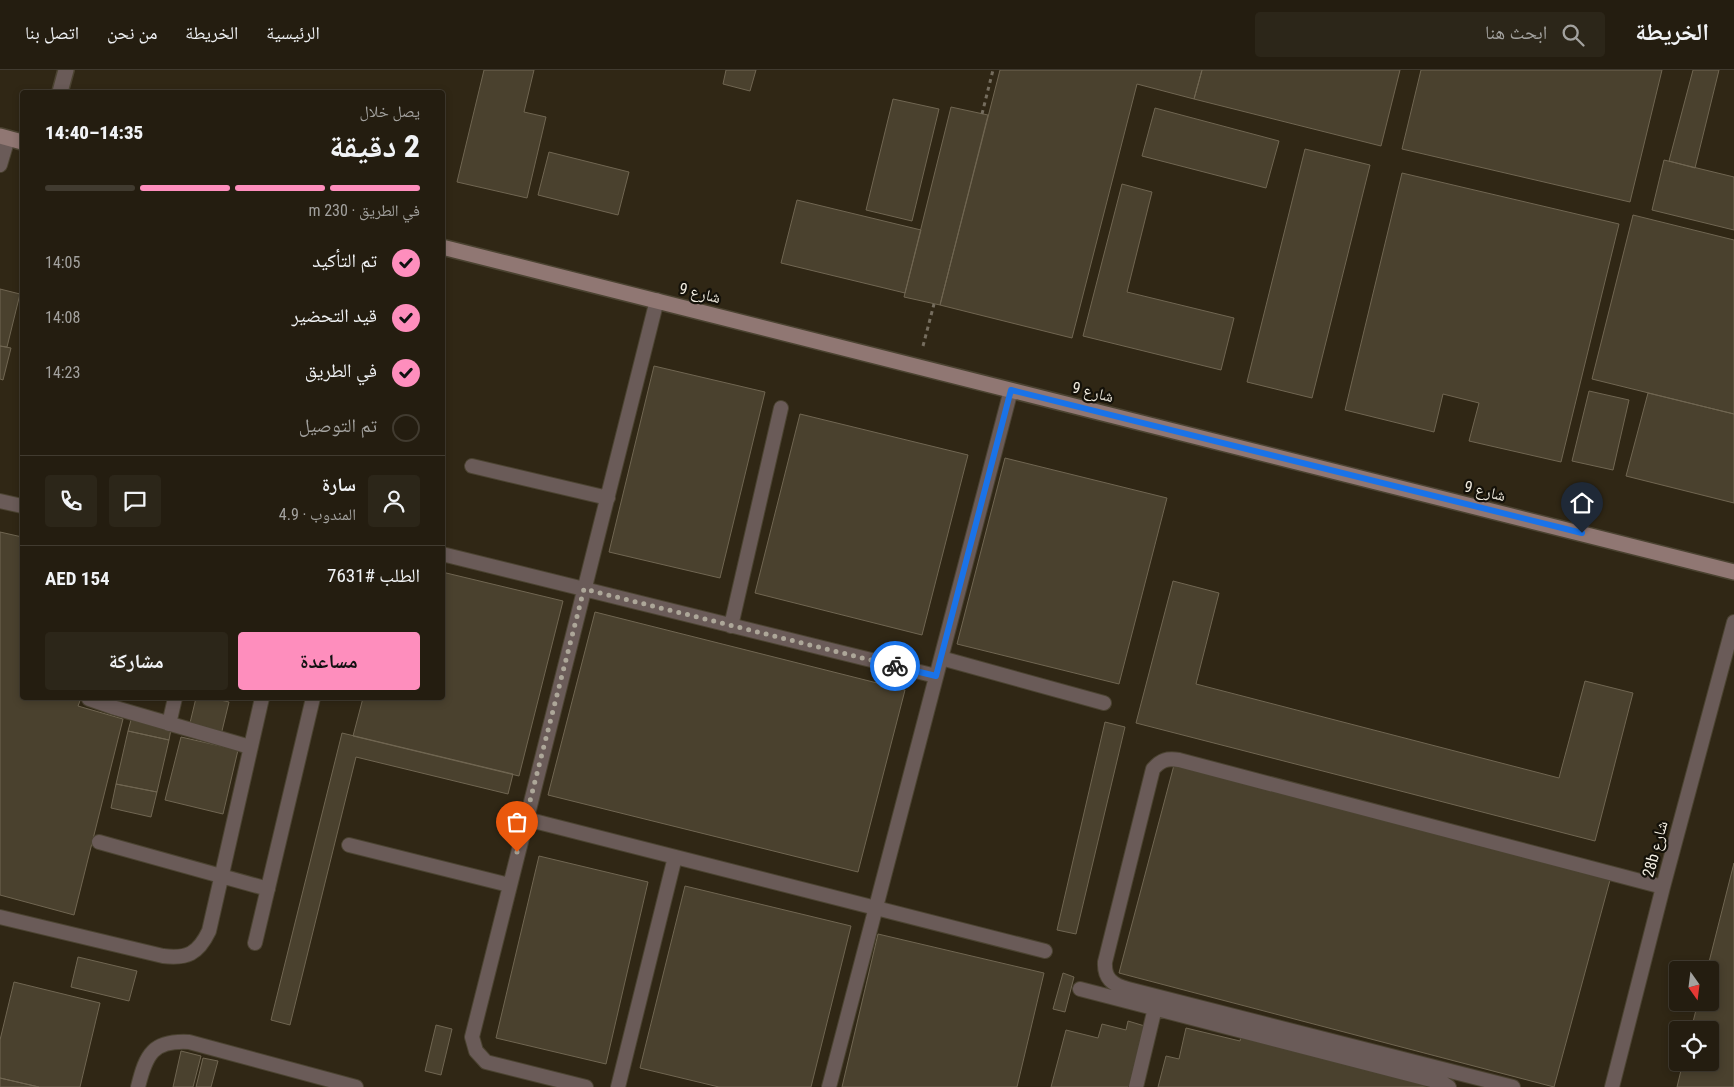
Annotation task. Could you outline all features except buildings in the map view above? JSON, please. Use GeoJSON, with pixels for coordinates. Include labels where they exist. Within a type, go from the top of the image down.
{"type":"FeatureCollection","features":[{"type":"Feature","properties":{"kind":"street"},"geometry":{"type":"LineString","coordinates":[[61,90],[66,70]]}},
{"type":"Feature","properties":{"kind":"street"},"geometry":{"type":"LineString","coordinates":[[4,137],[20,141]]}},
{"type":"Feature","properties":{"kind":"street","name":"شارع 9"},"geometry":{"type":"LineString","coordinates":[[445,248],[1734,572]]}},
{"type":"Feature","properties":{"kind":"lane"},"geometry":{"type":"LineString","coordinates":[[0,165],[4,137]]}},
{"type":"Feature","properties":{"kind":"lane"},"geometry":{"type":"LineString","coordinates":[[586,1087],[486,1062],[476,1052],[472,1037],[657,300]]}},
{"type":"Feature","properties":{"kind":"lane"},"geometry":{"type":"LineString","coordinates":[[828,1087],[1011,390]]}},
{"type":"Feature","properties":{"kind":"lane"},"geometry":{"type":"LineString","coordinates":[[731,626],[781,408]]}},
{"type":"Feature","properties":{"kind":"lane"},"geometry":{"type":"LineString","coordinates":[[472,466],[608,498]]}},
{"type":"Feature","properties":{"kind":"lane"},"geometry":{"type":"LineString","coordinates":[[0,501],[20,506]]}},
{"type":"Feature","properties":{"kind":"lane"},"geometry":{"type":"LineString","coordinates":[[445,555],[936,676]]}},
{"type":"Feature","properties":{"kind":"lane","name":"28b شارع"},"geometry":{"type":"LineString","coordinates":[[1612,1087],[1663,886],[1734,622]]}},
{"type":"Feature","properties":{"kind":"lane"},"geometry":{"type":"LineString","coordinates":[[941,658],[1104,703]]}},
{"type":"Feature","properties":{"kind":"lane"},"geometry":{"type":"LineString","coordinates":[[97,700],[113,702],[169,724],[250,747]]}},
{"type":"Feature","properties":{"kind":"lane"},"geometry":{"type":"LineString","coordinates":[[169,724],[175,700]]}},
{"type":"Feature","properties":{"kind":"lane"},"geometry":{"type":"LineString","coordinates":[[0,917],[162,956],[177,958],[191,954],[202,944],[209,931],[262,700]]}},
{"type":"Feature","properties":{"kind":"lane"},"geometry":{"type":"LineString","coordinates":[[255,943],[313,700]]}},
{"type":"Feature","properties":{"kind":"lane"},"geometry":{"type":"LineString","coordinates":[[1513,1087],[1128,989],[1110,981],[1106,976],[1105,962],[1153,769],[1158,763],[1165,760],[1179,760],[1663,886]]}},
{"type":"Feature","properties":{"kind":"lane"},"geometry":{"type":"LineString","coordinates":[[526,819],[1045,951]]}},
{"type":"Feature","properties":{"kind":"lane"},"geometry":{"type":"LineString","coordinates":[[99,842],[268,889]]}},
{"type":"Feature","properties":{"kind":"lane"},"geometry":{"type":"LineString","coordinates":[[349,845],[509,885]]}},
{"type":"Feature","properties":{"kind":"lane"},"geometry":{"type":"LineString","coordinates":[[618,1087],[674,857]]}},
{"type":"Feature","properties":{"kind":"lane"},"geometry":{"type":"LineString","coordinates":[[1080,989],[1442,1083],[1449,1087]]}},
{"type":"Feature","properties":{"kind":"lane"},"geometry":{"type":"LineString","coordinates":[[1136,1087],[1154,1008]]}},
{"type":"Feature","properties":{"kind":"lane"},"geometry":{"type":"LineString","coordinates":[[138,1087],[142,1068],[149,1055],[160,1045],[174,1041],[189,1042],[356,1087]]}},
{"type":"Feature","properties":{"kind":"path"},"geometry":{"type":"LineString","coordinates":[[982,114],[993,70]]}},
{"type":"Feature","properties":{"kind":"path"},"geometry":{"type":"LineString","coordinates":[[918,366],[934,304]]}},
{"type":"Feature","properties":{"kind":"way so far"},"geometry":{"type":"LineString","coordinates":[[517,852],[584,589],[895,666]]}},
{"type":"Feature","properties":{"kind":"route"},"geometry":{"type":"LineString","coordinates":[[895,666],[936,676],[1011,390],[1582,533]]}}]}
